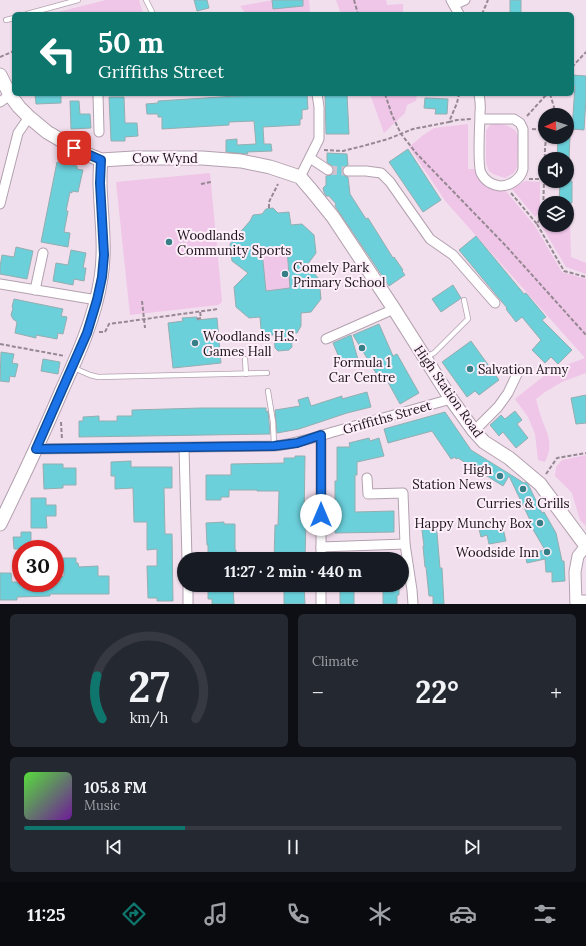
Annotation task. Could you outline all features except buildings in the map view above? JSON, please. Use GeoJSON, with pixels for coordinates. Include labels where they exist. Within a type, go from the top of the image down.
{"type":"FeatureCollection","features":[{"type":"Feature","properties":{"kind":"main road","name":"Cow Wynd"},"geometry":{"type":"LineString","coordinates":[[0,76],[5,99],[19,107],[47,132],[84,153],[101,160],[134,158],[202,158],[241,161],[270,167],[300,177]]}},
{"type":"Feature","properties":{"kind":"main road"},"geometry":{"type":"LineString","coordinates":[[0,524],[36,449],[84,340],[97,300],[102,277],[104,255],[100,183],[101,160]]}},
{"type":"Feature","properties":{"kind":"main road","name":"High Station Road"},"geometry":{"type":"LineString","coordinates":[[300,177],[333,217],[451,399],[474,431],[484,442],[509,458],[540,484],[586,546]]}},
{"type":"Feature","properties":{"kind":"street"},"geometry":{"type":"LineString","coordinates":[[458,12],[453,2],[465,0]]}},
{"type":"Feature","properties":{"kind":"street"},"geometry":{"type":"LineString","coordinates":[[98,96],[98,132]]}},
{"type":"Feature","properties":{"kind":"street"},"geometry":{"type":"LineString","coordinates":[[300,177],[319,139],[319,107],[317,96]]}},
{"type":"Feature","properties":{"kind":"street"},"geometry":{"type":"LineString","coordinates":[[479,96],[479,167],[481,173],[486,181],[494,186],[504,186],[512,183],[518,178],[522,170],[523,129],[520,123],[514,119],[480,119]]}},
{"type":"Feature","properties":{"kind":"street"},"geometry":{"type":"LineString","coordinates":[[0,204],[18,133],[29,117]]}},
{"type":"Feature","properties":{"kind":"street"},"geometry":{"type":"LineString","coordinates":[[312,154],[328,170]]}},
{"type":"Feature","properties":{"kind":"street"},"geometry":{"type":"LineString","coordinates":[[348,171],[381,173],[390,182],[430,239],[453,255],[495,303]]}},
{"type":"Feature","properties":{"kind":"street"},"geometry":{"type":"LineString","coordinates":[[35,290],[43,253]]}},
{"type":"Feature","properties":{"kind":"street"},"geometry":{"type":"LineString","coordinates":[[0,284],[97,300]]}},
{"type":"Feature","properties":{"kind":"street"},"geometry":{"type":"LineString","coordinates":[[326,339],[394,309]]}},
{"type":"Feature","properties":{"kind":"street"},"geometry":{"type":"LineString","coordinates":[[474,431],[501,403],[508,393],[519,370]]}},
{"type":"Feature","properties":{"kind":"street","name":"Griffiths Street"},"geometry":{"type":"LineString","coordinates":[[36,449],[274,446],[297,443],[451,399]]}},
{"type":"Feature","properties":{"kind":"street"},"geometry":{"type":"LineString","coordinates":[[321,435],[321,552]]}},
{"type":"Feature","properties":{"kind":"street"},"geometry":{"type":"LineString","coordinates":[[184,448],[187,552]]}},
{"type":"Feature","properties":{"kind":"street"},"geometry":{"type":"LineString","coordinates":[[367,478],[368,494],[403,493],[405,544],[413,604]]}},
{"type":"Feature","properties":{"kind":"street"},"geometry":{"type":"LineString","coordinates":[[321,546],[405,544]]}},
{"type":"Feature","properties":{"kind":"street"},"geometry":{"type":"LineString","coordinates":[[579,601],[575,572],[578,556],[586,546]]}},
{"type":"Feature","properties":{"kind":"street"},"geometry":{"type":"LineString","coordinates":[[188,592],[188,604]]}},
{"type":"Feature","properties":{"kind":"street"},"geometry":{"type":"LineString","coordinates":[[321,592],[321,604]]}},
{"type":"Feature","properties":{"kind":"lane"},"geometry":{"type":"LineString","coordinates":[[34,12],[78,0]]}},
{"type":"Feature","properties":{"kind":"lane"},"geometry":{"type":"LineString","coordinates":[[146,0],[152,12]]}},
{"type":"Feature","properties":{"kind":"lane"},"geometry":{"type":"LineString","coordinates":[[6,20],[12,18]]}},
{"type":"Feature","properties":{"kind":"lane"},"geometry":{"type":"LineString","coordinates":[[425,358],[434,353],[468,319],[464,300]]}},
{"type":"Feature","properties":{"kind":"lane"},"geometry":{"type":"LineString","coordinates":[[245,359],[246,374]]}},
{"type":"Feature","properties":{"kind":"lane"},"geometry":{"type":"LineString","coordinates":[[74,363],[90,375],[98,377],[267,373]]}},
{"type":"Feature","properties":{"kind":"lane"},"geometry":{"type":"LineString","coordinates":[[268,390],[273,422],[274,446]]}},
{"type":"Feature","properties":{"kind":"path"},"geometry":{"type":"LineString","coordinates":[[354,0],[357,12]]}},
{"type":"Feature","properties":{"kind":"path"},"geometry":{"type":"LineString","coordinates":[[483,12],[488,0]]}},
{"type":"Feature","properties":{"kind":"path"},"geometry":{"type":"LineString","coordinates":[[0,57],[12,51]]}},
{"type":"Feature","properties":{"kind":"path"},"geometry":{"type":"LineString","coordinates":[[574,66],[585,54]]}},
{"type":"Feature","properties":{"kind":"path"},"geometry":{"type":"LineString","coordinates":[[386,96],[392,115],[401,134],[417,154],[506,246],[586,335]]}},
{"type":"Feature","properties":{"kind":"path"},"geometry":{"type":"LineString","coordinates":[[449,122],[459,96]]}},
{"type":"Feature","properties":{"kind":"path"},"geometry":{"type":"LineString","coordinates":[[532,110],[547,96]]}},
{"type":"Feature","properties":{"kind":"path"},"geometry":{"type":"LineString","coordinates":[[550,96],[554,108]]}},
{"type":"Feature","properties":{"kind":"path"},"geometry":{"type":"LineString","coordinates":[[312,154],[343,150],[369,144],[413,129],[469,119]]}},
{"type":"Feature","properties":{"kind":"path"},"geometry":{"type":"LineString","coordinates":[[523,129],[538,130]]}},
{"type":"Feature","properties":{"kind":"path"},"geometry":{"type":"LineString","coordinates":[[528,178],[538,179]]}},
{"type":"Feature","properties":{"kind":"path"},"geometry":{"type":"LineString","coordinates":[[201,184],[211,182]]}},
{"type":"Feature","properties":{"kind":"path"},"geometry":{"type":"LineString","coordinates":[[269,208],[269,202],[278,184]]}},
{"type":"Feature","properties":{"kind":"path"},"geometry":{"type":"LineString","coordinates":[[504,186],[537,224],[564,271],[586,277]]}},
{"type":"Feature","properties":{"kind":"path"},"geometry":{"type":"LineString","coordinates":[[537,224],[543,213],[544,188]]}},
{"type":"Feature","properties":{"kind":"path"},"geometry":{"type":"LineString","coordinates":[[142,301],[145,328]]}},
{"type":"Feature","properties":{"kind":"path"},"geometry":{"type":"LineString","coordinates":[[84,340],[91,342],[96,333],[105,332],[109,324],[218,309]]}},
{"type":"Feature","properties":{"kind":"path"},"geometry":{"type":"LineString","coordinates":[[197,319],[201,318],[200,312]]}},
{"type":"Feature","properties":{"kind":"path"},"geometry":{"type":"LineString","coordinates":[[0,344],[74,363]]}},
{"type":"Feature","properties":{"kind":"path"},"geometry":{"type":"LineString","coordinates":[[546,474],[557,458],[586,453]]}},
{"type":"Feature","properties":{"kind":"shaded area"},"geometry":{"type":"Polygon","coordinates":[[[106,0],[139,0],[142,12],[58,12],[106,0]]]}},
{"type":"Feature","properties":{"kind":"shaded area"},"geometry":{"type":"Polygon","coordinates":[[[273,0],[309,0],[310,12],[244,12],[240,6],[273,0]]]}},
{"type":"Feature","properties":{"kind":"shaded area"},"geometry":{"type":"Polygon","coordinates":[[[336,0],[386,0],[387,5],[403,4],[403,12],[340,12],[336,0]]]}},
{"type":"Feature","properties":{"kind":"shaded area"},"geometry":{"type":"Polygon","coordinates":[[[371,96],[417,96],[416,101],[407,105],[405,113],[384,133],[371,96]]]}},
{"type":"Feature","properties":{"kind":"shaded area"},"geometry":{"type":"Polygon","coordinates":[[[468,124],[468,169],[476,169],[505,190],[535,226],[562,272],[586,279],[586,373],[562,382],[536,399],[549,441],[549,451],[545,462],[538,460],[535,434],[528,417],[515,399],[550,371],[585,358],[446,202],[409,147],[434,128],[468,124]]]}},
{"type":"Feature","properties":{"kind":"shaded area"},"geometry":{"type":"Polygon","coordinates":[[[492,124],[508,126],[515,130],[518,137],[517,167],[514,173],[505,178],[489,171],[486,163],[486,131],[492,124]]]}},
{"type":"Feature","properties":{"kind":"shaded area","name":"Woodlands Community Sports"},"geometry":{"type":"Polygon","coordinates":[[[210,173],[221,303],[218,305],[130,315],[116,182],[210,173]]]}},
{"type":"Feature","properties":{"kind":"shaded area"},"geometry":{"type":"Polygon","coordinates":[[[525,181],[538,182],[540,196],[538,196],[538,213],[535,217],[512,189],[525,181]]]}},
{"type":"Feature","properties":{"kind":"shaded area"},"geometry":{"type":"Polygon","coordinates":[[[545,232],[570,232],[571,257],[586,263],[586,274],[566,267],[545,232]]]}},
{"type":"Feature","properties":{"kind":"shaded area"},"geometry":{"type":"Polygon","coordinates":[[[282,240],[292,250],[287,256],[290,285],[296,290],[265,302],[256,253],[282,240]]]}},
{"type":"Feature","properties":{"kind":"shaded area"},"geometry":{"type":"Polygon","coordinates":[[[586,455],[586,526],[580,520],[572,493],[555,476],[556,467],[562,460],[586,455]]]}},
{"type":"Feature","properties":{"kind":"tunnel"},"geometry":{"type":"LineString","coordinates":[[328,170],[348,171]]}},
{"type":"Feature","properties":{"kind":"place","name":"Woodlands Community Sports"},"geometry":{"type":"Point","coordinates":[169,242]}},
{"type":"Feature","properties":{"kind":"place","name":"Comely Park Primary School"},"geometry":{"type":"Point","coordinates":[285,274]}},
{"type":"Feature","properties":{"kind":"place","name":"Woodlands H.S. Games Hall"},"geometry":{"type":"Point","coordinates":[195,343]}},
{"type":"Feature","properties":{"kind":"place","name":"Formula 1 Car Centre"},"geometry":{"type":"Point","coordinates":[362,348]}},
{"type":"Feature","properties":{"kind":"place","name":"Salvation Army"},"geometry":{"type":"Point","coordinates":[470,369]}},
{"type":"Feature","properties":{"kind":"place","name":"High Station News"},"geometry":{"type":"Point","coordinates":[500,476]}},
{"type":"Feature","properties":{"kind":"place","name":"Curries & Grills"},"geometry":{"type":"Point","coordinates":[523,489]}},
{"type":"Feature","properties":{"kind":"place","name":"Happy Munchy Box"},"geometry":{"type":"Point","coordinates":[540,523]}},
{"type":"Feature","properties":{"kind":"place","name":"Woodside Inn"},"geometry":{"type":"Point","coordinates":[547,552]}},
{"type":"Feature","properties":{"kind":"route"},"geometry":{"type":"LineString","coordinates":[[74,148],[101,160],[100,183],[104,255],[102,277],[87,333],[36,449],[274,446],[297,443],[321,435],[321,515]]}}]}
